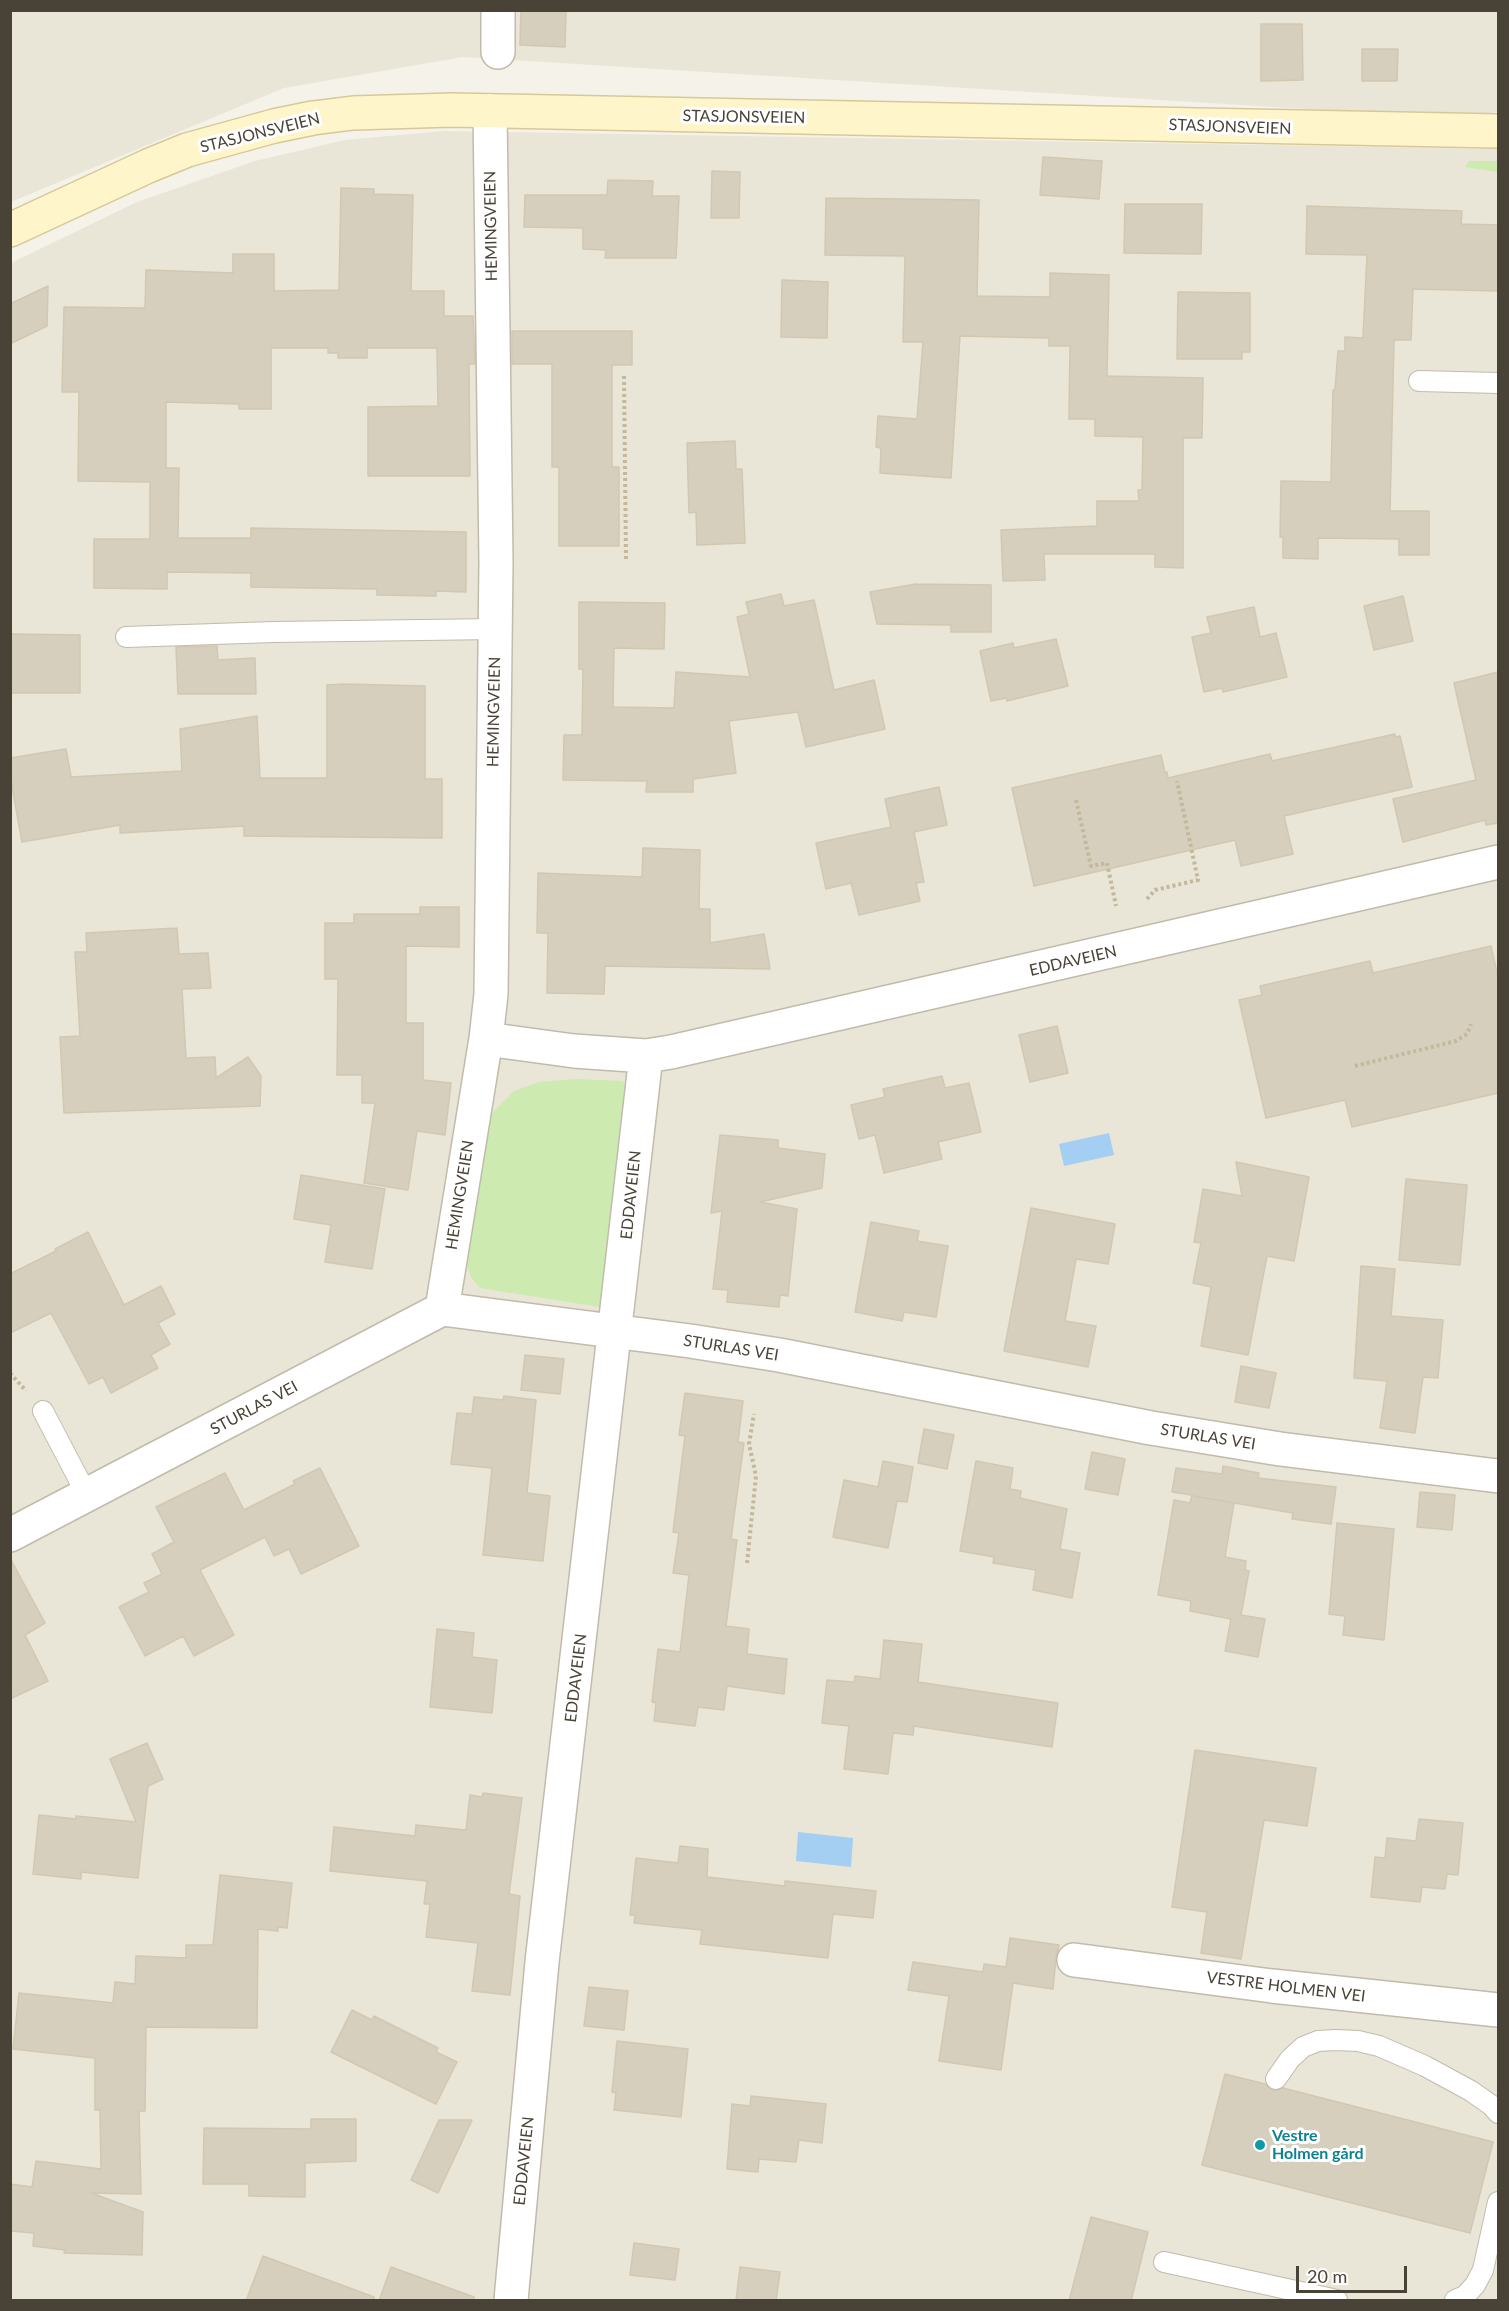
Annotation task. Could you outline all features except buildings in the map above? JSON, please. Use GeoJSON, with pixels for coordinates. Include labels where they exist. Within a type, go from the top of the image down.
{"type":"FeatureCollection","features":[{"type":"Feature","properties":{"kind":"street"},"geometry":{"type":"LineString","coordinates":[[498,10],[498,52]]}},
{"type":"Feature","properties":{"kind":"street","name":"STASJONSVEIEN"},"geometry":{"type":"LineString","coordinates":[[10,230],[148,166],[198,147],[274,126],[353,113],[490,111],[1498,131]]}},
{"type":"Feature","properties":{"kind":"street","name":"HEMINGVEIEN"},"geometry":{"type":"LineString","coordinates":[[442,1309],[486,1039],[491,994],[496,629],[490,111]]}},
{"type":"Feature","properties":{"kind":"street","name":"EDDAVEIEN"},"geometry":{"type":"LineString","coordinates":[[486,1039],[646,1056],[1027,972],[1498,862]]}},
{"type":"Feature","properties":{"kind":"street","name":"EDDAVEIEN"},"geometry":{"type":"LineString","coordinates":[[511,2301],[542,1962],[646,1056]]}},
{"type":"Feature","properties":{"kind":"street","name":"STURLAS VEI"},"geometry":{"type":"LineString","coordinates":[[10,1535],[442,1309],[616,1330],[779,1355],[1151,1428],[1280,1449],[1498,1476]]}},
{"type":"Feature","properties":{"kind":"street","name":"VESTRE HOLMEN VEI"},"geometry":{"type":"LineString","coordinates":[[1074,1960],[1272,1986],[1498,2010]]}},
{"type":"Feature","properties":{"kind":"lane"},"geometry":{"type":"LineString","coordinates":[[1419,381],[1498,383]]}},
{"type":"Feature","properties":{"kind":"lane"},"geometry":{"type":"LineString","coordinates":[[126,638],[286,632],[496,629]]}},
{"type":"Feature","properties":{"kind":"lane"},"geometry":{"type":"LineString","coordinates":[[43,1411],[87,1495]]}},
{"type":"Feature","properties":{"kind":"lane"},"geometry":{"type":"LineString","coordinates":[[1276,2079],[1303,2047],[1327,2040],[1358,2041],[1379,2046],[1425,2066],[1471,2091],[1491,2105],[1498,2114]]}},
{"type":"Feature","properties":{"kind":"lane"},"geometry":{"type":"LineString","coordinates":[[1455,2301],[1466,2296],[1491,2272],[1498,2202]]}},
{"type":"Feature","properties":{"kind":"lane"},"geometry":{"type":"LineString","coordinates":[[1164,2262],[1337,2301]]}},
{"type":"Feature","properties":{"kind":"path"},"geometry":{"type":"LineString","coordinates":[[624,376],[626,561]]}},
{"type":"Feature","properties":{"kind":"path"},"geometry":{"type":"LineString","coordinates":[[1147,899],[1155,890],[1197,879],[1178,781]]}},
{"type":"Feature","properties":{"kind":"path"},"geometry":{"type":"LineString","coordinates":[[1076,800],[1091,866],[1107,863],[1116,906]]}},
{"type":"Feature","properties":{"kind":"path"},"geometry":{"type":"LineString","coordinates":[[1355,1066],[1456,1041],[1467,1034],[1471,1024]]}},
{"type":"Feature","properties":{"kind":"path"},"geometry":{"type":"LineString","coordinates":[[747,1563],[756,1476],[749,1444],[754,1414]]}},
{"type":"Feature","properties":{"kind":"shaded area"},"geometry":{"type":"Polygon","coordinates":[[[11,11],[1498,11],[1498,112],[1479,114],[1355,112],[463,57],[284,88],[11,202],[11,11]]]}},
{"type":"Feature","properties":{"kind":"shaded area"},"geometry":{"type":"Polygon","coordinates":[[[444,131],[1498,149],[1498,2300],[11,2300],[11,263],[137,202],[255,161],[345,140],[444,131]]]}},
{"type":"Feature","properties":{"kind":"green space"},"geometry":{"type":"Polygon","coordinates":[[[1469,161],[1498,161],[1498,172],[1465,167],[1469,161]]]}},
{"type":"Feature","properties":{"kind":"green space"},"geometry":{"type":"Polygon","coordinates":[[[576,1079],[623,1081],[631,1099],[606,1308],[480,1288],[471,1277],[465,1260],[491,1114],[514,1091],[539,1082],[576,1079]]]}},
{"type":"Feature","properties":{"kind":"water"},"geometry":{"type":"Polygon","coordinates":[[[1109,1133],[1114,1155],[1064,1166],[1059,1144],[1109,1133]]]}},
{"type":"Feature","properties":{"kind":"water"},"geometry":{"type":"Polygon","coordinates":[[[798,1832],[853,1838],[851,1867],[796,1861],[798,1832]]]}},
{"type":"Feature","properties":{"kind":"place","name":"Vestre Holmen gård"},"geometry":{"type":"Point","coordinates":[1260,2145]}}]}
